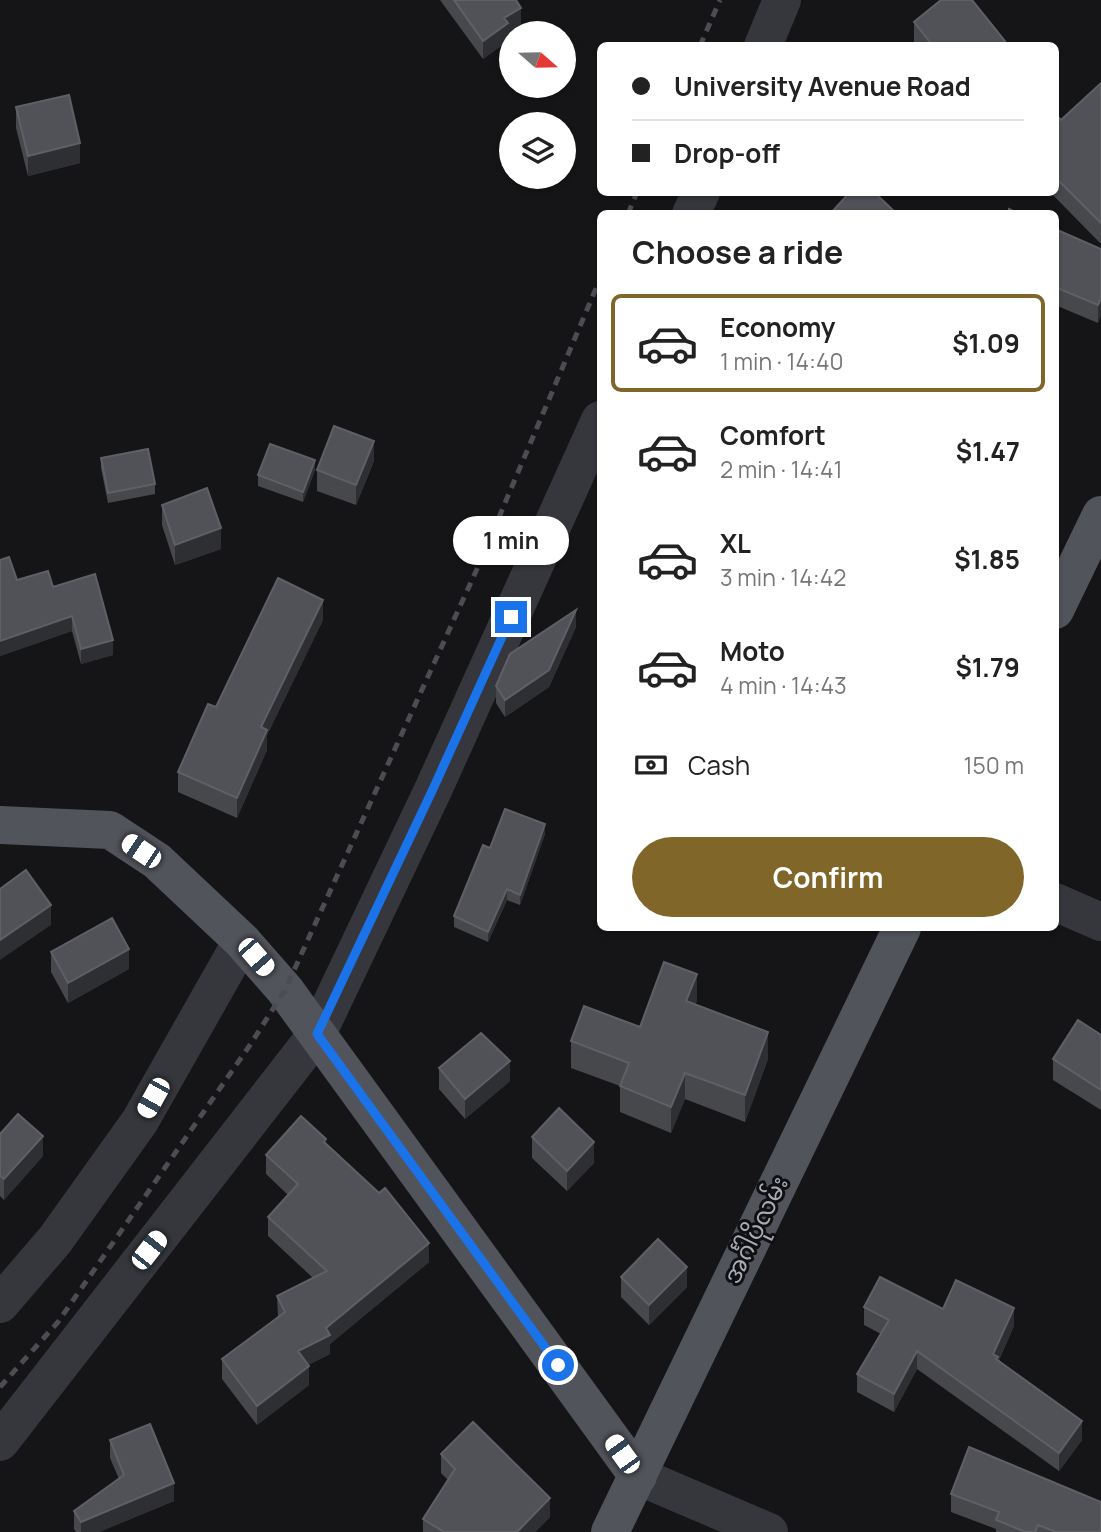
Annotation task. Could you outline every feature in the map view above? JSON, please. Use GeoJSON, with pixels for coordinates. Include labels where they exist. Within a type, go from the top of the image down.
{"type":"FeatureCollection","features":[{"type":"Feature","properties":{"kind":"main road"},"geometry":{"type":"LineString","coordinates":[[1059,602],[1101,515]]}},
{"type":"Feature","properties":{"kind":"main road"},"geometry":{"type":"LineString","coordinates":[[4,822],[110,830],[157,861],[242,941],[285,990],[638,1476]]}},
{"type":"Feature","properties":{"kind":"main road","name":"အင်္ဂါပိုလမ်း"},"geometry":{"type":"LineString","coordinates":[[610,1532],[901,931]]}},
{"type":"Feature","properties":{"kind":"street"},"geometry":{"type":"LineString","coordinates":[[765,42],[782,0]]}},
{"type":"Feature","properties":{"kind":"street"},"geometry":{"type":"LineString","coordinates":[[0,1442],[317,1034],[433,789],[597,427]]}},
{"type":"Feature","properties":{"kind":"street"},"geometry":{"type":"LineString","coordinates":[[1059,904],[1101,922]]}},
{"type":"Feature","properties":{"kind":"street"},"geometry":{"type":"LineString","coordinates":[[0,1304],[55,1240],[141,1121],[242,941]]}},
{"type":"Feature","properties":{"kind":"street"},"geometry":{"type":"LineString","coordinates":[[638,1476],[769,1532]]}},
{"type":"Feature","properties":{"kind":"building"},"geometry":{"type":"Polygon","coordinates":[[[454,0],[516,0],[521,8],[504,18],[506,21],[499,21],[499,29],[483,41],[454,0]]]}},
{"type":"Feature","properties":{"kind":"building"},"geometry":{"type":"Polygon","coordinates":[[[941,0],[972,0],[1005,41],[930,42],[914,22],[941,0]]]}},
{"type":"Feature","properties":{"kind":"building"},"geometry":{"type":"Polygon","coordinates":[[[1101,83],[1101,223],[1059,181],[1059,118],[1061,120],[1101,83]]]}},
{"type":"Feature","properties":{"kind":"building"},"geometry":{"type":"Polygon","coordinates":[[[69,95],[80,143],[28,156],[16,107],[69,95]]]}},
{"type":"Feature","properties":{"kind":"building"},"geometry":{"type":"Polygon","coordinates":[[[846,196],[878,196],[893,210],[834,210],[846,196]]]}},
{"type":"Feature","properties":{"kind":"building"},"geometry":{"type":"Polygon","coordinates":[[[1059,231],[1101,249],[1101,298],[1098,305],[1059,289],[1059,231]]]}},
{"type":"Feature","properties":{"kind":"building"},"geometry":{"type":"Polygon","coordinates":[[[334,426],[374,441],[356,485],[317,470],[334,426]]]}},
{"type":"Feature","properties":{"kind":"building"},"geometry":{"type":"Polygon","coordinates":[[[270,444],[315,460],[303,492],[258,475],[270,444]]]}},
{"type":"Feature","properties":{"kind":"building"},"geometry":{"type":"Polygon","coordinates":[[[148,449],[155,484],[108,493],[101,458],[148,449]]]}},
{"type":"Feature","properties":{"kind":"building"},"geometry":{"type":"Polygon","coordinates":[[[207,488],[221,528],[175,545],[162,505],[207,488]]]}},
{"type":"Feature","properties":{"kind":"building"},"geometry":{"type":"Polygon","coordinates":[[[9,557],[17,580],[48,571],[53,587],[95,574],[113,640],[81,649],[72,616],[0,641],[0,560],[9,557]]]}},
{"type":"Feature","properties":{"kind":"building"},"geometry":{"type":"Polygon","coordinates":[[[278,578],[323,600],[261,727],[267,730],[237,798],[178,772],[208,704],[216,707],[278,578]]]}},
{"type":"Feature","properties":{"kind":"building"},"geometry":{"type":"Polygon","coordinates":[[[576,610],[549,670],[505,700],[496,686],[510,654],[576,610]]]}},
{"type":"Feature","properties":{"kind":"building"},"geometry":{"type":"Polygon","coordinates":[[[505,809],[545,824],[520,895],[507,889],[488,932],[454,916],[483,845],[490,848],[505,809]]]}},
{"type":"Feature","properties":{"kind":"building"},"geometry":{"type":"Polygon","coordinates":[[[26,870],[51,905],[0,940],[0,889],[26,870]]]}},
{"type":"Feature","properties":{"kind":"building"},"geometry":{"type":"Polygon","coordinates":[[[112,918],[129,949],[68,983],[51,952],[112,918]]]}},
{"type":"Feature","properties":{"kind":"building"},"geometry":{"type":"Polygon","coordinates":[[[664,962],[697,974],[686,1001],[768,1032],[745,1095],[685,1073],[671,1107],[620,1086],[629,1063],[571,1041],[584,1006],[640,1027],[664,962]]]}},
{"type":"Feature","properties":{"kind":"building"},"geometry":{"type":"Polygon","coordinates":[[[1078,1020],[1101,1035],[1101,1090],[1053,1059],[1078,1020]]]}},
{"type":"Feature","properties":{"kind":"building"},"geometry":{"type":"Polygon","coordinates":[[[481,1033],[510,1061],[465,1099],[439,1068],[481,1033]]]}},
{"type":"Feature","properties":{"kind":"building"},"geometry":{"type":"Polygon","coordinates":[[[559,1108],[594,1142],[567,1171],[532,1137],[559,1108]]]}},
{"type":"Feature","properties":{"kind":"building"},"geometry":{"type":"Polygon","coordinates":[[[18,1114],[43,1136],[4,1179],[0,1176],[0,1134],[18,1114]]]}},
{"type":"Feature","properties":{"kind":"building"},"geometry":{"type":"Polygon","coordinates":[[[301,1116],[326,1139],[324,1142],[379,1193],[385,1188],[429,1243],[326,1328],[330,1335],[298,1351],[309,1366],[257,1406],[222,1359],[285,1312],[277,1296],[327,1271],[268,1217],[298,1184],[266,1155],[301,1116]]]}},
{"type":"Feature","properties":{"kind":"building"},"geometry":{"type":"Polygon","coordinates":[[[658,1239],[687,1267],[649,1305],[621,1277],[658,1239]]]}},
{"type":"Feature","properties":{"kind":"building"},"geometry":{"type":"Polygon","coordinates":[[[880,1277],[943,1309],[956,1280],[1014,1308],[993,1354],[998,1357],[996,1359],[1082,1421],[1059,1453],[917,1351],[894,1394],[857,1374],[889,1320],[864,1307],[880,1277]]]}},
{"type":"Feature","properties":{"kind":"building"},"geometry":{"type":"Polygon","coordinates":[[[473,1422],[550,1498],[517,1532],[444,1532],[423,1519],[455,1469],[441,1454],[473,1422]]]}},
{"type":"Feature","properties":{"kind":"building"},"geometry":{"type":"Polygon","coordinates":[[[150,1424],[174,1483],[81,1522],[74,1511],[124,1475],[110,1440],[150,1424]]]}},
{"type":"Feature","properties":{"kind":"building"},"geometry":{"type":"Polygon","coordinates":[[[969,1447],[1101,1502],[1101,1532],[1056,1532],[1038,1525],[1035,1532],[1026,1532],[996,1520],[999,1512],[951,1494],[969,1447]]]}},
{"type":"Feature","properties":{"kind":"railway"},"geometry":{"type":"LineString","coordinates":[[702,42],[720,0]]}},
{"type":"Feature","properties":{"kind":"railway"},"geometry":{"type":"LineString","coordinates":[[630,210],[635,196]]}},
{"type":"Feature","properties":{"kind":"railway"},"geometry":{"type":"LineString","coordinates":[[0,1387],[58,1322],[250,1045],[285,990],[477,569],[597,286]]}},
{"type":"Feature","properties":{"kind":"route"},"geometry":{"type":"LineString","coordinates":[[511,617],[317,1034],[558,1365]]}}]}
